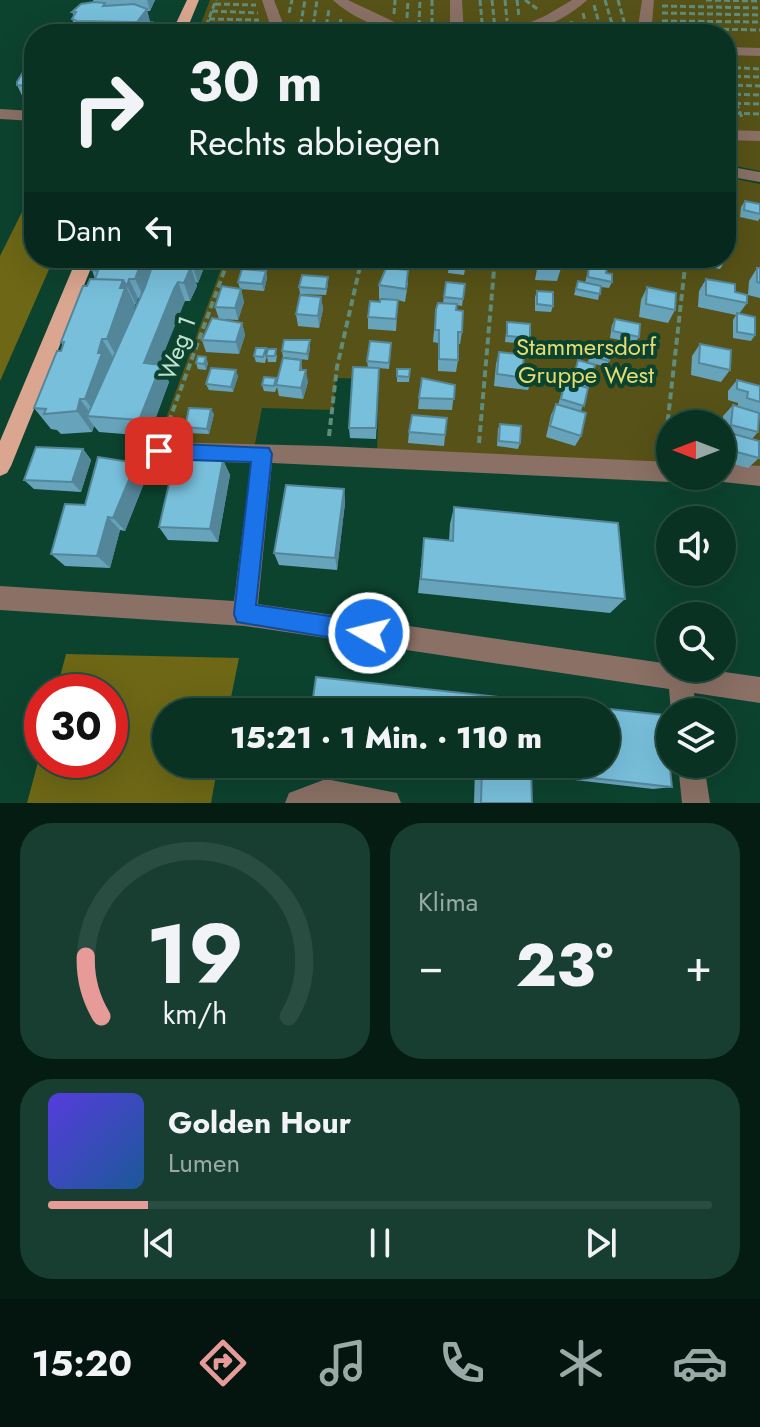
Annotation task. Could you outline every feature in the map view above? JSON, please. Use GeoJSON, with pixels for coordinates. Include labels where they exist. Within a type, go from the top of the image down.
{"type":"FeatureCollection","features":[{"type":"Feature","properties":{"kind":"main road"},"geometry":{"type":"LineString","coordinates":[[182,24],[193,0]]}},
{"type":"Feature","properties":{"kind":"main road"},"geometry":{"type":"LineString","coordinates":[[0,466],[82,268]]}},
{"type":"Feature","properties":{"kind":"street"},"geometry":{"type":"LineString","coordinates":[[456,0],[457,24]]}},
{"type":"Feature","properties":{"kind":"street"},"geometry":{"type":"LineString","coordinates":[[527,24],[550,19],[581,0]]}},
{"type":"Feature","properties":{"kind":"street"},"geometry":{"type":"LineString","coordinates":[[334,3],[388,24]]}},
{"type":"Feature","properties":{"kind":"street"},"geometry":{"type":"LineString","coordinates":[[736,51],[760,52]]}},
{"type":"Feature","properties":{"kind":"street"},"geometry":{"type":"LineString","coordinates":[[0,114],[24,115]]}},
{"type":"Feature","properties":{"kind":"street"},"geometry":{"type":"LineString","coordinates":[[736,173],[760,177]]}},
{"type":"Feature","properties":{"kind":"street"},"geometry":{"type":"LineString","coordinates":[[159,451],[326,455],[656,472]]}},
{"type":"Feature","properties":{"kind":"street"},"geometry":{"type":"LineString","coordinates":[[245,614],[262,454]]}},
{"type":"Feature","properties":{"kind":"street"},"geometry":{"type":"LineString","coordinates":[[736,475],[760,476]]}},
{"type":"Feature","properties":{"kind":"street"},"geometry":{"type":"LineString","coordinates":[[0,598],[245,614],[656,675]]}},
{"type":"Feature","properties":{"kind":"street"},"geometry":{"type":"LineString","coordinates":[[702,682],[760,690]]}},
{"type":"Feature","properties":{"kind":"street"},"geometry":{"type":"LineString","coordinates":[[693,778],[696,803]]}},
{"type":"Feature","properties":{"kind":"street"},"geometry":{"type":"LineString","coordinates":[[299,803],[326,793],[387,803]]}},
{"type":"Feature","properties":{"kind":"path"},"geometry":{"type":"LineString","coordinates":[[301,24],[305,0]]}},
{"type":"Feature","properties":{"kind":"path"},"geometry":{"type":"LineString","coordinates":[[313,24],[317,0]]}},
{"type":"Feature","properties":{"kind":"path"},"geometry":{"type":"LineString","coordinates":[[419,24],[420,0]]}},
{"type":"Feature","properties":{"kind":"path"},"geometry":{"type":"LineString","coordinates":[[432,0],[432,24]]}},
{"type":"Feature","properties":{"kind":"path"},"geometry":{"type":"LineString","coordinates":[[480,0],[482,24]]}},
{"type":"Feature","properties":{"kind":"path"},"geometry":{"type":"LineString","coordinates":[[492,0],[495,24]]}},
{"type":"Feature","properties":{"kind":"path"},"geometry":{"type":"LineString","coordinates":[[505,0],[508,24]]}},
{"type":"Feature","properties":{"kind":"path"},"geometry":{"type":"LineString","coordinates":[[593,0],[599,24]]}},
{"type":"Feature","properties":{"kind":"path"},"geometry":{"type":"LineString","coordinates":[[605,0],[612,24]]}},
{"type":"Feature","properties":{"kind":"path"},"geometry":{"type":"LineString","coordinates":[[618,0],[625,24]]}},
{"type":"Feature","properties":{"kind":"path"},"geometry":{"type":"LineString","coordinates":[[695,0],[704,24]]}},
{"type":"Feature","properties":{"kind":"path"},"geometry":{"type":"LineString","coordinates":[[706,0],[760,1]]}},
{"type":"Feature","properties":{"kind":"path"},"geometry":{"type":"LineString","coordinates":[[207,24],[216,2],[273,17]]}},
{"type":"Feature","properties":{"kind":"path"},"geometry":{"type":"LineString","coordinates":[[328,24],[334,3]]}},
{"type":"Feature","properties":{"kind":"path"},"geometry":{"type":"LineString","coordinates":[[647,17],[698,7],[760,8]]}},
{"type":"Feature","properties":{"kind":"path"},"geometry":{"type":"LineString","coordinates":[[212,11],[273,17]]}},
{"type":"Feature","properties":{"kind":"path"},"geometry":{"type":"LineString","coordinates":[[647,17],[760,15]]}},
{"type":"Feature","properties":{"kind":"path"},"geometry":{"type":"LineString","coordinates":[[209,19],[273,17]]}},
{"type":"Feature","properties":{"kind":"path"},"geometry":{"type":"LineString","coordinates":[[221,24],[273,17]]}},
{"type":"Feature","properties":{"kind":"path"},"geometry":{"type":"LineString","coordinates":[[647,17],[760,22]]}},
{"type":"Feature","properties":{"kind":"path"},"geometry":{"type":"LineString","coordinates":[[647,17],[675,24]]}},
{"type":"Feature","properties":{"kind":"path"},"geometry":{"type":"LineString","coordinates":[[145,23],[157,24]]}},
{"type":"Feature","properties":{"kind":"path"},"geometry":{"type":"LineString","coordinates":[[736,31],[760,30]]}},
{"type":"Feature","properties":{"kind":"path"},"geometry":{"type":"LineString","coordinates":[[736,68],[760,69]]}},
{"type":"Feature","properties":{"kind":"path"},"geometry":{"type":"LineString","coordinates":[[736,77],[760,77]]}},
{"type":"Feature","properties":{"kind":"path"},"geometry":{"type":"LineString","coordinates":[[736,85],[760,86]]}},
{"type":"Feature","properties":{"kind":"path"},"geometry":{"type":"LineString","coordinates":[[736,94],[760,95]]}},
{"type":"Feature","properties":{"kind":"path"},"geometry":{"type":"LineString","coordinates":[[755,135],[737,104],[760,104]]}},
{"type":"Feature","properties":{"kind":"path"},"geometry":{"type":"LineString","coordinates":[[736,113],[760,114]]}},
{"type":"Feature","properties":{"kind":"path","name":"Weg 1"},"geometry":{"type":"LineString","coordinates":[[159,451],[225,268]]}},
{"type":"Feature","properties":{"kind":"path"},"geometry":{"type":"LineString","coordinates":[[326,455],[337,367],[360,268]]}},
{"type":"Feature","properties":{"kind":"path"},"geometry":{"type":"LineString","coordinates":[[478,464],[494,268]]}},
{"type":"Feature","properties":{"kind":"path"},"geometry":{"type":"LineString","coordinates":[[672,410],[685,268]]}},
{"type":"Feature","properties":{"kind":"green space"},"geometry":{"type":"Polygon","coordinates":[[[210,0],[760,0],[760,171],[736,166],[736,24],[201,24],[210,0]]]}},
{"type":"Feature","properties":{"kind":"green space","name":"Stammersdorf Gruppe West"},"geometry":{"type":"Polygon","coordinates":[[[736,179],[760,184],[760,469],[736,468],[736,410],[656,410],[656,464],[377,453],[379,379],[336,378],[333,410],[262,408],[254,449],[156,445],[221,268],[736,268],[736,179]]]}},
{"type":"Feature","properties":{"kind":"shaded area"},"geometry":{"type":"Polygon","coordinates":[[[24,208],[24,268],[50,268],[0,381],[0,256],[24,208]]]}},
{"type":"Feature","properties":{"kind":"shaded area"},"geometry":{"type":"Polygon","coordinates":[[[66,654],[239,658],[231,698],[152,698],[152,778],[215,778],[211,803],[27,803],[34,778],[128,778],[128,674],[61,674],[66,654]]]}},
{"type":"Feature","properties":{"kind":"building"},"geometry":{"type":"Polygon","coordinates":[[[105,3],[103,6],[134,4],[147,9],[137,22],[72,19],[76,12],[72,12],[81,4],[105,3]]]}},
{"type":"Feature","properties":{"kind":"building"},"geometry":{"type":"Polygon","coordinates":[[[24,71],[24,86],[17,85],[24,71]]]}},
{"type":"Feature","properties":{"kind":"building"},"geometry":{"type":"Polygon","coordinates":[[[745,201],[760,204],[760,214],[744,210],[745,201]]]}},
{"type":"Feature","properties":{"kind":"building"},"geometry":{"type":"Polygon","coordinates":[[[139,268],[135,279],[129,279],[127,286],[123,280],[95,279],[98,271],[92,270],[139,268]]]}},
{"type":"Feature","properties":{"kind":"building"},"geometry":{"type":"Polygon","coordinates":[[[152,268],[191,268],[184,283],[178,282],[174,289],[144,363],[161,365],[139,420],[87,416],[152,268]]]}},
{"type":"Feature","properties":{"kind":"building"},"geometry":{"type":"Polygon","coordinates":[[[386,268],[408,270],[406,289],[379,285],[386,268]]]}},
{"type":"Feature","properties":{"kind":"building"},"geometry":{"type":"Polygon","coordinates":[[[589,268],[607,268],[606,273],[612,274],[612,282],[588,277],[589,268]]]}},
{"type":"Feature","properties":{"kind":"building"},"geometry":{"type":"Polygon","coordinates":[[[757,268],[760,268],[760,283],[757,282],[757,268]]]}},
{"type":"Feature","properties":{"kind":"building"},"geometry":{"type":"Polygon","coordinates":[[[242,269],[266,271],[262,284],[238,282],[242,269]]]}},
{"type":"Feature","properties":{"kind":"building"},"geometry":{"type":"Polygon","coordinates":[[[302,275],[328,277],[326,289],[299,287],[302,275]]]}},
{"type":"Feature","properties":{"kind":"building"},"geometry":{"type":"Polygon","coordinates":[[[90,279],[123,280],[120,288],[125,288],[107,339],[102,339],[98,353],[102,353],[85,399],[80,399],[77,411],[44,414],[46,409],[34,408],[57,351],[61,351],[64,342],[61,342],[83,286],[87,286],[90,279]]]}},
{"type":"Feature","properties":{"kind":"building"},"geometry":{"type":"Polygon","coordinates":[[[706,279],[735,284],[735,292],[747,295],[747,303],[706,295],[706,279]]]}},
{"type":"Feature","properties":{"kind":"building"},"geometry":{"type":"Polygon","coordinates":[[[578,281],[601,286],[600,294],[576,289],[578,281]]]}},
{"type":"Feature","properties":{"kind":"building"},"geometry":{"type":"Polygon","coordinates":[[[446,282],[465,284],[463,299],[444,297],[446,282]]]}},
{"type":"Feature","properties":{"kind":"building"},"geometry":{"type":"Polygon","coordinates":[[[222,286],[241,289],[235,308],[215,307],[222,286]]]}},
{"type":"Feature","properties":{"kind":"building"},"geometry":{"type":"Polygon","coordinates":[[[647,287],[676,293],[675,310],[646,304],[647,287]]]}},
{"type":"Feature","properties":{"kind":"building"},"geometry":{"type":"Polygon","coordinates":[[[537,291],[553,292],[553,306],[537,304],[537,291]]]}},
{"type":"Feature","properties":{"kind":"building"},"geometry":{"type":"Polygon","coordinates":[[[300,295],[321,297],[318,316],[296,314],[300,295]]]}},
{"type":"Feature","properties":{"kind":"building"},"geometry":{"type":"Polygon","coordinates":[[[380,299],[398,300],[396,319],[368,317],[370,301],[380,302],[380,299]]]}},
{"type":"Feature","properties":{"kind":"building"},"geometry":{"type":"Polygon","coordinates":[[[438,303],[457,304],[456,310],[463,311],[462,332],[458,332],[458,360],[439,359],[439,330],[435,330],[438,303]]]}},
{"type":"Feature","properties":{"kind":"building"},"geometry":{"type":"Polygon","coordinates":[[[737,313],[755,317],[755,335],[737,332],[737,313]]]}},
{"type":"Feature","properties":{"kind":"building"},"geometry":{"type":"Polygon","coordinates":[[[212,318],[242,323],[236,342],[202,340],[212,318]]]}},
{"type":"Feature","properties":{"kind":"building"},"geometry":{"type":"Polygon","coordinates":[[[615,319],[640,324],[639,337],[613,331],[615,319]]]}},
{"type":"Feature","properties":{"kind":"building"},"geometry":{"type":"Polygon","coordinates":[[[507,322],[530,324],[530,338],[507,336],[507,322]]]}},
{"type":"Feature","properties":{"kind":"building"},"geometry":{"type":"Polygon","coordinates":[[[284,340],[310,340],[307,354],[282,351],[284,340]]]}},
{"type":"Feature","properties":{"kind":"building"},"geometry":{"type":"Polygon","coordinates":[[[370,341],[391,343],[389,363],[367,361],[370,341]]]}},
{"type":"Feature","properties":{"kind":"building"},"geometry":{"type":"Polygon","coordinates":[[[594,342],[612,346],[609,361],[591,356],[594,342]]]}},
{"type":"Feature","properties":{"kind":"building"},"geometry":{"type":"Polygon","coordinates":[[[700,344],[731,350],[730,370],[699,363],[700,344]]]}},
{"type":"Feature","properties":{"kind":"building"},"geometry":{"type":"Polygon","coordinates":[[[256,348],[266,348],[263,357],[254,356],[256,348]]]}},
{"type":"Feature","properties":{"kind":"building"},"geometry":{"type":"Polygon","coordinates":[[[268,349],[276,349],[275,356],[266,356],[268,349]]]}},
{"type":"Feature","properties":{"kind":"building"},"geometry":{"type":"Polygon","coordinates":[[[499,352],[524,355],[523,365],[533,367],[532,379],[497,374],[499,352]]]}},
{"type":"Feature","properties":{"kind":"building"},"geometry":{"type":"Polygon","coordinates":[[[198,356],[206,357],[204,364],[196,363],[198,356]]]}},
{"type":"Feature","properties":{"kind":"building"},"geometry":{"type":"Polygon","coordinates":[[[283,358],[301,360],[300,370],[306,370],[301,388],[276,385],[283,358]]]}},
{"type":"Feature","properties":{"kind":"building"},"geometry":{"type":"Polygon","coordinates":[[[578,360],[595,365],[590,382],[574,377],[578,360]]]}},
{"type":"Feature","properties":{"kind":"building"},"geometry":{"type":"Polygon","coordinates":[[[353,367],[379,368],[376,428],[349,428],[353,367]]]}},
{"type":"Feature","properties":{"kind":"building"},"geometry":{"type":"Polygon","coordinates":[[[211,368],[236,370],[231,387],[206,384],[211,368]]]}},
{"type":"Feature","properties":{"kind":"building"},"geometry":{"type":"Polygon","coordinates":[[[397,369],[410,369],[409,377],[397,376],[397,369]]]}},
{"type":"Feature","properties":{"kind":"building"},"geometry":{"type":"Polygon","coordinates":[[[264,377],[276,378],[274,386],[262,385],[264,377]]]}},
{"type":"Feature","properties":{"kind":"building"},"geometry":{"type":"Polygon","coordinates":[[[422,378],[455,385],[454,399],[419,398],[422,378]]]}},
{"type":"Feature","properties":{"kind":"building"},"geometry":{"type":"Polygon","coordinates":[[[737,380],[760,386],[760,402],[747,398],[748,392],[737,389],[737,380]]]}},
{"type":"Feature","properties":{"kind":"building"},"geometry":{"type":"Polygon","coordinates":[[[565,381],[588,388],[584,406],[561,399],[565,381]]]}},
{"type":"Feature","properties":{"kind":"building"},"geometry":{"type":"Polygon","coordinates":[[[556,404],[586,413],[581,436],[550,426],[556,404]]]}},
{"type":"Feature","properties":{"kind":"building"},"geometry":{"type":"Polygon","coordinates":[[[733,405],[759,413],[758,432],[736,426],[736,410],[732,410],[733,405]]]}},
{"type":"Feature","properties":{"kind":"building"},"geometry":{"type":"Polygon","coordinates":[[[189,408],[211,409],[207,429],[185,427],[189,408]]]}},
{"type":"Feature","properties":{"kind":"building"},"geometry":{"type":"Polygon","coordinates":[[[412,415],[447,418],[445,435],[409,432],[412,415]]]}},
{"type":"Feature","properties":{"kind":"building"},"geometry":{"type":"Polygon","coordinates":[[[500,424],[521,426],[520,443],[499,441],[500,424]]]}},
{"type":"Feature","properties":{"kind":"building"},"geometry":{"type":"Polygon","coordinates":[[[736,435],[759,441],[759,458],[736,452],[736,435]]]}},
{"type":"Feature","properties":{"kind":"building"},"geometry":{"type":"Polygon","coordinates":[[[36,447],[83,449],[72,482],[24,480],[36,447]]]}},
{"type":"Feature","properties":{"kind":"building"},"geometry":{"type":"Polygon","coordinates":[[[98,457],[136,463],[113,518],[108,517],[97,556],[51,554],[65,504],[85,505],[98,457]]]}},
{"type":"Feature","properties":{"kind":"building"},"geometry":{"type":"Polygon","coordinates":[[[175,458],[223,460],[210,529],[159,527],[175,458]]]}},
{"type":"Feature","properties":{"kind":"building"},"geometry":{"type":"Polygon","coordinates":[[[286,485],[344,489],[335,558],[274,553],[286,485]]]}},
{"type":"Feature","properties":{"kind":"building"},"geometry":{"type":"Polygon","coordinates":[[[454,507],[618,523],[625,599],[421,579],[424,538],[453,541],[454,507]]]}},
{"type":"Feature","properties":{"kind":"building"},"geometry":{"type":"Polygon","coordinates":[[[316,677],[508,698],[313,698],[316,677]]]}},
{"type":"Feature","properties":{"kind":"building"},"geometry":{"type":"Polygon","coordinates":[[[620,710],[656,714],[656,778],[671,778],[672,787],[593,778],[620,778],[620,710]]]}},
{"type":"Feature","properties":{"kind":"building"},"geometry":{"type":"Polygon","coordinates":[[[482,778],[531,778],[532,803],[481,803],[482,778]]]}},
{"type":"Feature","properties":{"kind":"route"},"geometry":{"type":"LineString","coordinates":[[159,451],[262,454],[245,614],[369,633]]}}]}
